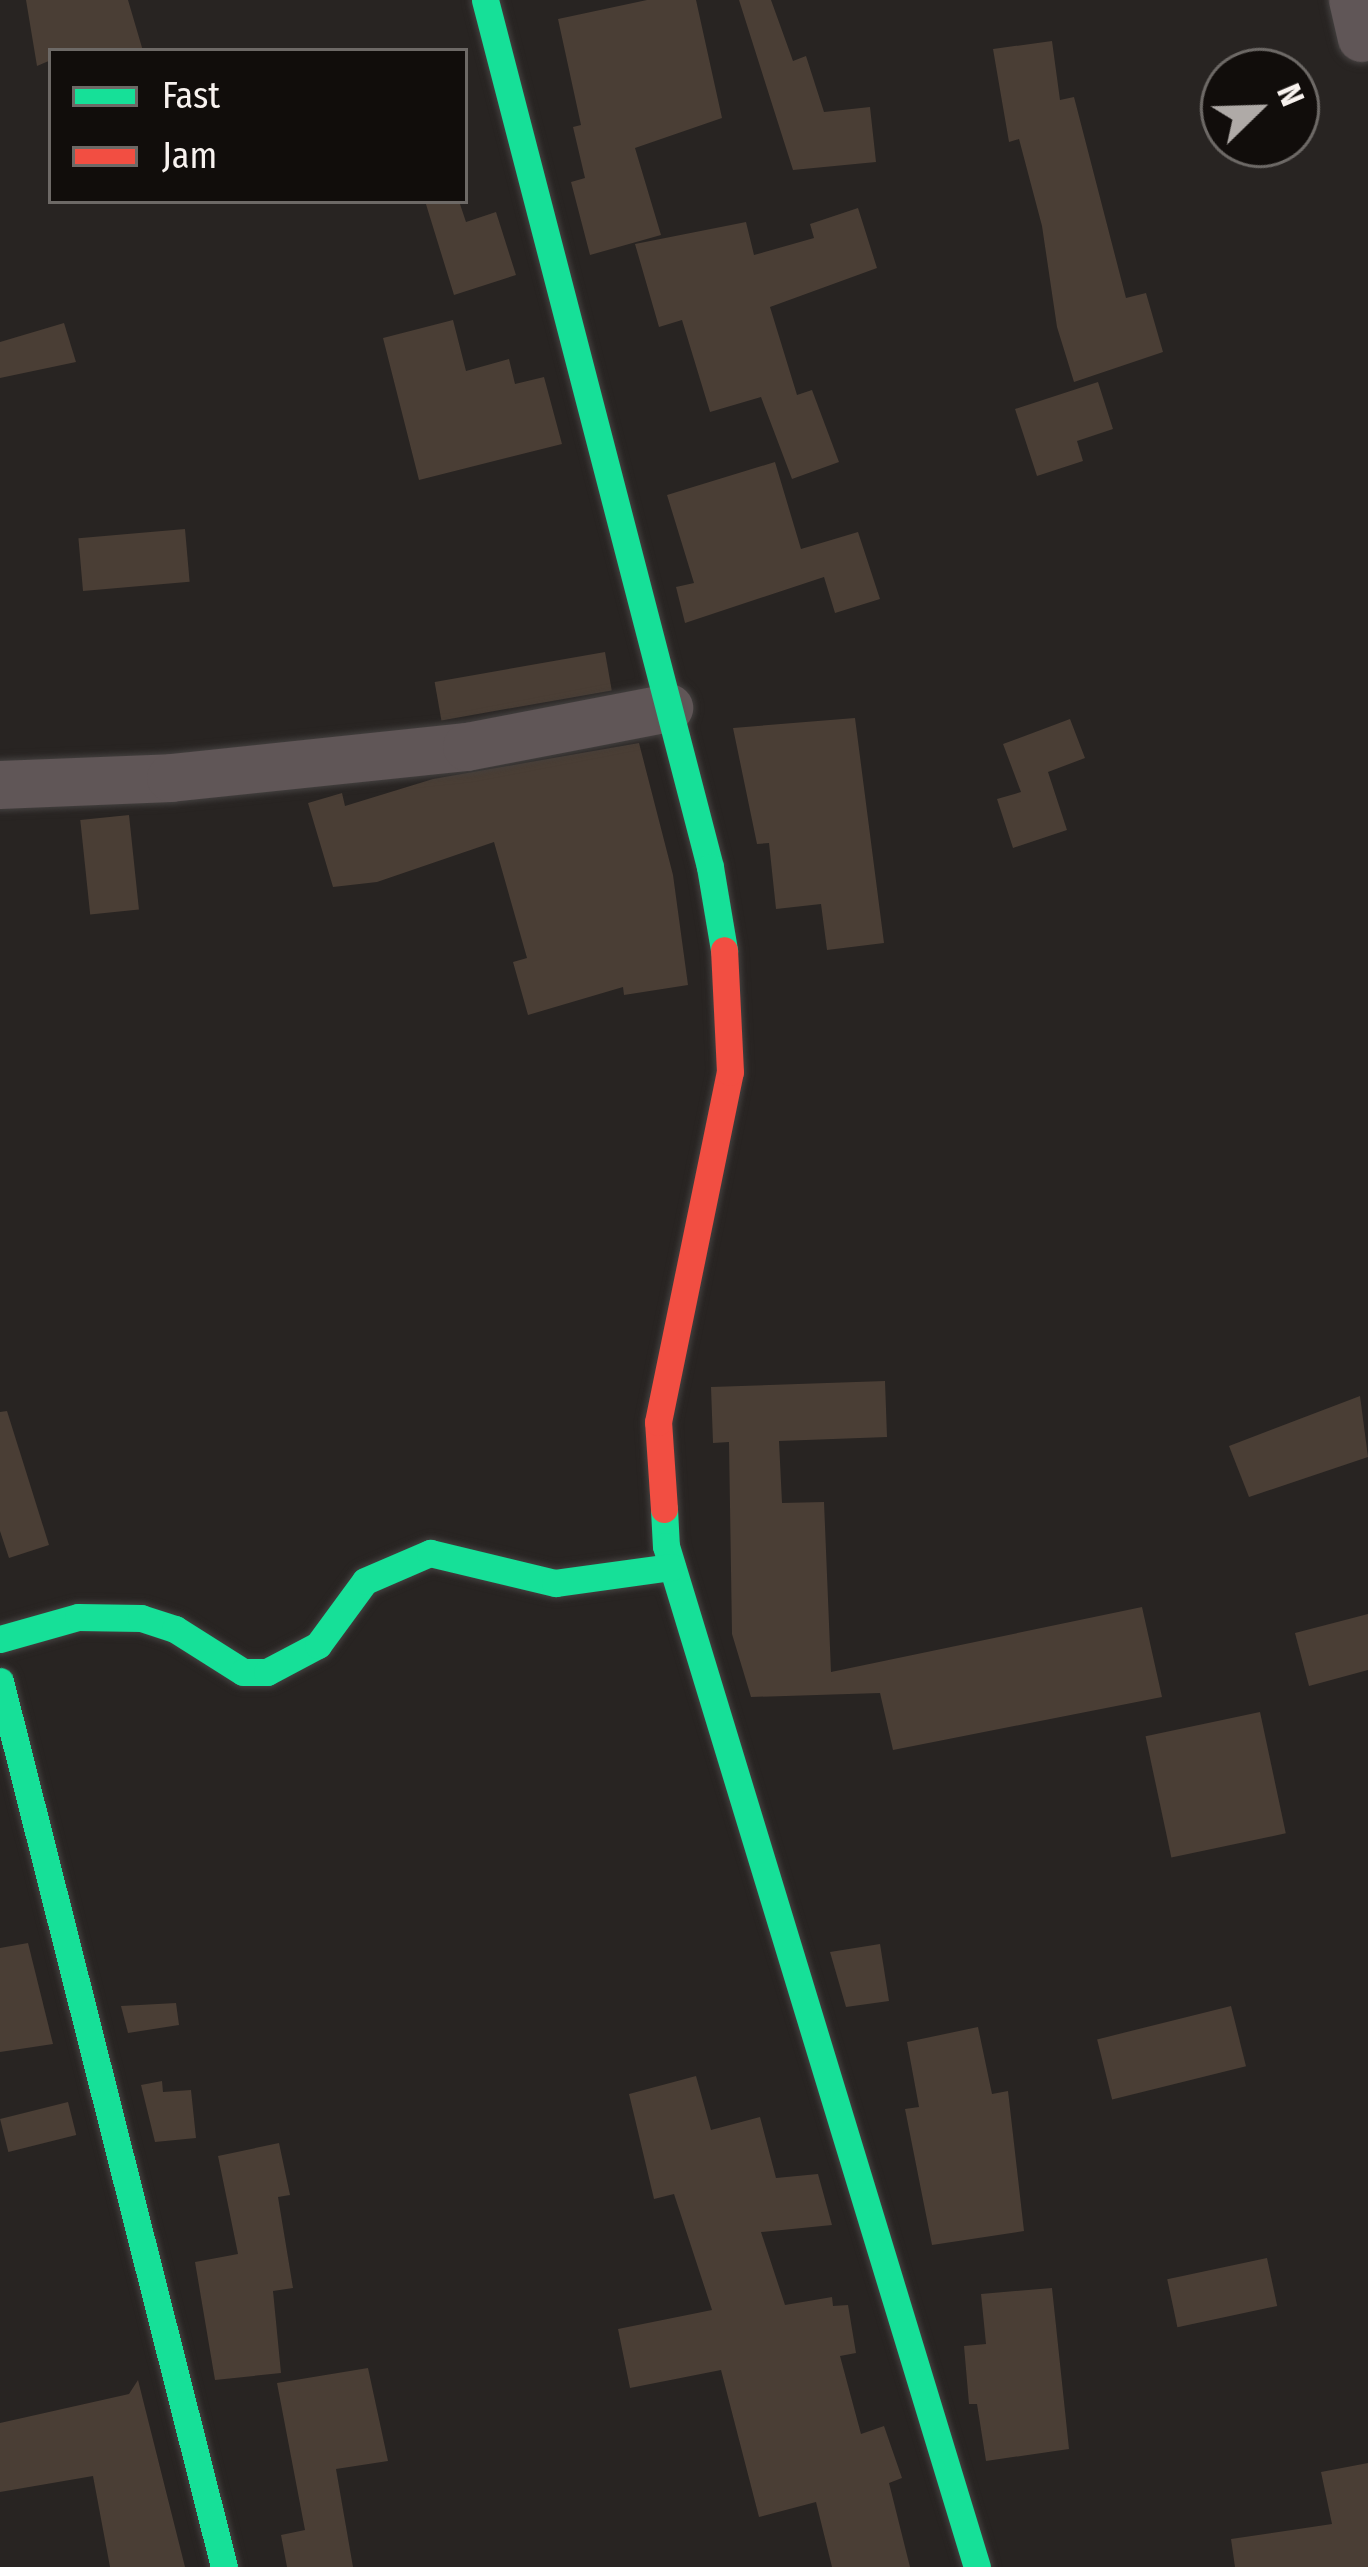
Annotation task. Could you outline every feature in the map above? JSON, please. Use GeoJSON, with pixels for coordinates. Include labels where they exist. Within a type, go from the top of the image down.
{"type":"FeatureCollection","features":[{"type":"Feature","properties":{"kind":"street"},"geometry":{"type":"LineString","coordinates":[[485,0],[710,867],[731,1015],[714,1171],[658,1422],[659,1505],[672,1567],[977,2567]]}},
{"type":"Feature","properties":{"kind":"street"},"geometry":{"type":"LineString","coordinates":[[0,784],[171,778],[467,747],[669,708]]}},
{"type":"Feature","properties":{"kind":"street"},"geometry":{"type":"LineString","coordinates":[[0,1639],[77,1617],[141,1618],[176,1629],[243,1672],[267,1672],[318,1645],[365,1580],[430,1552],[555,1583],[672,1567]]}},
{"type":"Feature","properties":{"kind":"street"},"geometry":{"type":"LineString","coordinates":[[0,1681],[224,2567]]}},
{"type":"Feature","properties":{"kind":"building"},"geometry":{"type":"Polygon","coordinates":[[[26,0],[128,0],[142,48],[48,48],[48,61],[37,66],[26,0]]]}},
{"type":"Feature","properties":{"kind":"building"},"geometry":{"type":"Polygon","coordinates":[[[647,0],[696,0],[722,118],[635,148],[661,235],[590,255],[571,182],[585,178],[573,127],[581,125],[558,19],[647,0]]]}},
{"type":"Feature","properties":{"kind":"building"},"geometry":{"type":"Polygon","coordinates":[[[739,0],[771,0],[793,61],[806,56],[824,112],[870,107],[876,162],[793,170],[739,0]]]}},
{"type":"Feature","properties":{"kind":"building"},"geometry":{"type":"Polygon","coordinates":[[[1052,41],[1060,100],[1074,97],[1126,298],[1146,293],[1163,352],[1074,382],[1057,327],[1042,226],[1019,139],[1009,142],[993,49],[1052,41]]]}},
{"type":"Feature","properties":{"kind":"building"},"geometry":{"type":"Polygon","coordinates":[[[426,204],[460,204],[466,222],[496,212],[516,275],[454,295],[426,204]]]}},
{"type":"Feature","properties":{"kind":"building"},"geometry":{"type":"Polygon","coordinates":[[[858,208],[877,268],[770,307],[797,395],[812,390],[839,462],[792,479],[761,397],[710,412],[682,320],[659,327],[635,244],[746,222],[754,255],[814,238],[810,224],[858,208]]]}},
{"type":"Feature","properties":{"kind":"building"},"geometry":{"type":"Polygon","coordinates":[[[453,320],[466,371],[509,359],[515,384],[544,377],[562,444],[419,480],[383,338],[453,320]]]}},
{"type":"Feature","properties":{"kind":"building"},"geometry":{"type":"Polygon","coordinates":[[[64,323],[76,362],[0,378],[0,342],[64,323]]]}},
{"type":"Feature","properties":{"kind":"building"},"geometry":{"type":"Polygon","coordinates":[[[1098,382],[1113,429],[1077,441],[1083,461],[1037,476],[1015,409],[1098,382]]]}},
{"type":"Feature","properties":{"kind":"building"},"geometry":{"type":"Polygon","coordinates":[[[775,462],[801,549],[858,532],[880,599],[835,613],[824,577],[685,623],[676,587],[694,583],[667,495],[775,462]]]}},
{"type":"Feature","properties":{"kind":"building"},"geometry":{"type":"Polygon","coordinates":[[[185,529],[190,582],[83,591],[78,538],[185,529]]]}},
{"type":"Feature","properties":{"kind":"building"},"geometry":{"type":"Polygon","coordinates":[[[605,652],[612,690],[441,720],[435,682],[605,652]]]}},
{"type":"Feature","properties":{"kind":"building"},"geometry":{"type":"Polygon","coordinates":[[[855,718],[884,943],[827,950],[821,904],[776,909],[769,843],[757,844],[733,728],[855,718]]]}},
{"type":"Feature","properties":{"kind":"building"},"geometry":{"type":"Polygon","coordinates":[[[1070,719],[1085,758],[1048,772],[1067,830],[1013,848],[997,799],[1021,792],[1003,744],[1070,719]]]}},
{"type":"Feature","properties":{"kind":"building"},"geometry":{"type":"Polygon","coordinates":[[[639,743],[673,875],[688,985],[624,995],[623,987],[528,1015],[513,962],[527,958],[494,842],[377,882],[333,887],[308,803],[342,793],[345,806],[433,779],[639,743]]]}},
{"type":"Feature","properties":{"kind":"building"},"geometry":{"type":"Polygon","coordinates":[[[129,815],[139,909],[90,915],[80,820],[129,815]]]}},
{"type":"Feature","properties":{"kind":"building"},"geometry":{"type":"Polygon","coordinates":[[[885,1381],[887,1437],[779,1441],[782,1503],[824,1502],[831,1672],[1142,1607],[1162,1697],[893,1750],[880,1693],[751,1697],[732,1634],[729,1442],[713,1443],[711,1387],[885,1381]]]}},
{"type":"Feature","properties":{"kind":"building"},"geometry":{"type":"Polygon","coordinates":[[[1360,1396],[1368,1457],[1249,1497],[1229,1446],[1360,1396]]]}},
{"type":"Feature","properties":{"kind":"building"},"geometry":{"type":"Polygon","coordinates":[[[7,1411],[49,1545],[9,1558],[0,1531],[0,1412],[7,1411]]]}},
{"type":"Feature","properties":{"kind":"building"},"geometry":{"type":"Polygon","coordinates":[[[1368,1614],[1368,1670],[1309,1686],[1295,1633],[1368,1614]]]}},
{"type":"Feature","properties":{"kind":"building"},"geometry":{"type":"Polygon","coordinates":[[[1260,1712],[1286,1833],[1171,1858],[1146,1736],[1260,1712]]]}},
{"type":"Feature","properties":{"kind":"building"},"geometry":{"type":"Polygon","coordinates":[[[28,1943],[53,2044],[0,2052],[0,1948],[28,1943]]]}},
{"type":"Feature","properties":{"kind":"building"},"geometry":{"type":"Polygon","coordinates":[[[880,1944],[889,2001],[846,2007],[830,1952],[880,1944]]]}},
{"type":"Feature","properties":{"kind":"building"},"geometry":{"type":"Polygon","coordinates":[[[176,2003],[179,2025],[128,2033],[121,2006],[176,2003]]]}},
{"type":"Feature","properties":{"kind":"building"},"geometry":{"type":"Polygon","coordinates":[[[1231,2006],[1246,2066],[1112,2100],[1097,2039],[1231,2006]]]}},
{"type":"Feature","properties":{"kind":"building"},"geometry":{"type":"Polygon","coordinates":[[[978,2027],[992,2094],[1008,2091],[1024,2231],[932,2245],[905,2109],[919,2107],[907,2042],[978,2027]]]}},
{"type":"Feature","properties":{"kind":"building"},"geometry":{"type":"Polygon","coordinates":[[[696,2076],[711,2130],[760,2117],[776,2178],[818,2174],[832,2225],[761,2232],[785,2305],[832,2297],[833,2306],[848,2305],[856,2353],[840,2356],[861,2434],[884,2426],[902,2478],[889,2483],[910,2567],[832,2567],[816,2502],[759,2517],[721,2370],[630,2388],[618,2329],[712,2310],[674,2194],[654,2199],[629,2094],[696,2076]]]}},
{"type":"Feature","properties":{"kind":"building"},"geometry":{"type":"Polygon","coordinates":[[[162,2081],[163,2092],[191,2090],[196,2138],[155,2142],[141,2085],[162,2081]]]}},
{"type":"Feature","properties":{"kind":"building"},"geometry":{"type":"Polygon","coordinates":[[[68,2102],[76,2135],[8,2152],[0,2119],[68,2102]]]}},
{"type":"Feature","properties":{"kind":"building"},"geometry":{"type":"Polygon","coordinates":[[[279,2143],[290,2195],[278,2197],[293,2288],[273,2291],[281,2373],[215,2380],[195,2262],[238,2254],[218,2156],[279,2143]]]}},
{"type":"Feature","properties":{"kind":"building"},"geometry":{"type":"Polygon","coordinates":[[[1267,2258],[1277,2306],[1177,2327],[1167,2279],[1267,2258]]]}},
{"type":"Feature","properties":{"kind":"building"},"geometry":{"type":"Polygon","coordinates":[[[1052,2288],[1069,2449],[986,2461],[977,2404],[969,2404],[964,2346],[986,2344],[981,2294],[1052,2288]]]}},
{"type":"Feature","properties":{"kind":"building"},"geometry":{"type":"Polygon","coordinates":[[[368,2368],[388,2461],[336,2469],[353,2567],[287,2567],[281,2535],[305,2530],[277,2383],[368,2368]]]}},
{"type":"Feature","properties":{"kind":"building"},"geometry":{"type":"Polygon","coordinates":[[[138,2380],[185,2567],[110,2567],[93,2476],[0,2492],[0,2423],[129,2394],[138,2380]]]}},
{"type":"Feature","properties":{"kind":"building"},"geometry":{"type":"Polygon","coordinates":[[[1368,2463],[1368,2567],[1235,2567],[1231,2539],[1332,2524],[1321,2472],[1368,2463]]]}},
{"type":"Feature","properties":{"kind":"traffic: fast"},"geometry":{"type":"LineString","coordinates":[[485,0],[710,867],[724,950]]}},
{"type":"Feature","properties":{"kind":"traffic: fast"},"geometry":{"type":"LineString","coordinates":[[664,1509],[666,1546],[977,2567]]}},
{"type":"Feature","properties":{"kind":"traffic: fast"},"geometry":{"type":"LineString","coordinates":[[0,1639],[78,1617],[141,1618],[175,1629],[243,1672],[267,1672],[318,1645],[365,1581],[430,1553],[555,1583],[672,1567]]}},
{"type":"Feature","properties":{"kind":"traffic: fast"},"geometry":{"type":"LineString","coordinates":[[0,1681],[224,2567]]}},
{"type":"Feature","properties":{"kind":"traffic: jam"},"geometry":{"type":"LineString","coordinates":[[664,1509],[658,1422],[730,1072],[724,950]]}}]}
